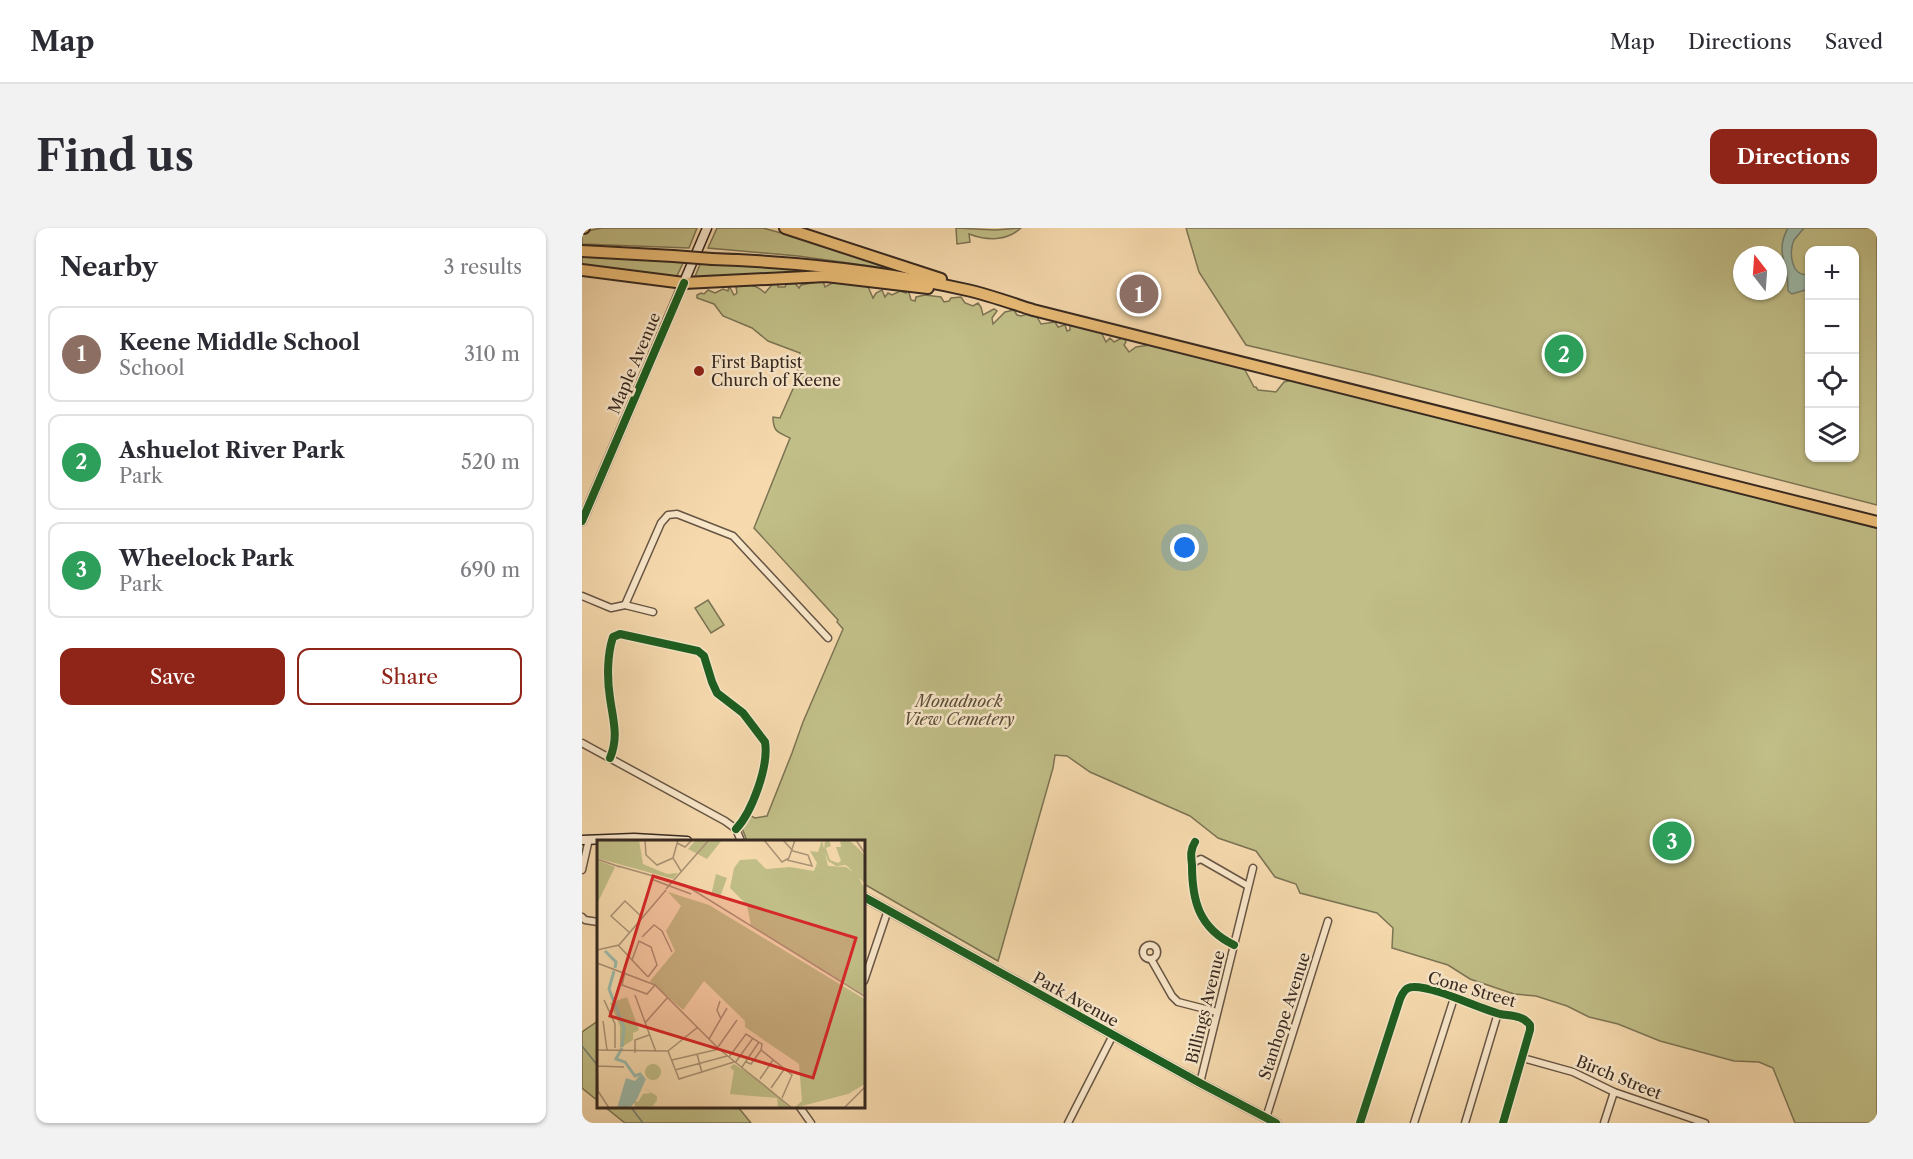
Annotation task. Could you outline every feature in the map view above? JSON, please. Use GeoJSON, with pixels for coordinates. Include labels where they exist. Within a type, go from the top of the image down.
{"type":"FeatureCollection","features":[{"type":"Feature","properties":{"kind":"highway"},"geometry":{"type":"LineString","coordinates":[[785,228],[936,277],[969,291]]}},
{"type":"Feature","properties":{"kind":"highway"},"geometry":{"type":"LineString","coordinates":[[582,251],[816,264],[887,274],[969,291],[1033,310],[1877,522]]}},
{"type":"Feature","properties":{"kind":"highway"},"geometry":{"type":"LineString","coordinates":[[582,270],[684,283],[826,276],[969,291]]}},
{"type":"Feature","properties":{"kind":"street","name":"Maple Avenue"},"geometry":{"type":"LineString","coordinates":[[582,521],[707,228]]}},
{"type":"Feature","properties":{"kind":"street"},"geometry":{"type":"LineString","coordinates":[[625,605],[661,523],[669,515],[677,514],[733,536],[828,638]]}},
{"type":"Feature","properties":{"kind":"street"},"geometry":{"type":"LineString","coordinates":[[582,596],[612,608],[625,605],[652,612]]}},
{"type":"Feature","properties":{"kind":"street"},"geometry":{"type":"LineString","coordinates":[[610,758],[616,737],[609,688],[613,637],[620,634],[699,651],[704,656],[717,693],[744,714],[765,742],[761,779],[742,822],[735,829]]}},
{"type":"Feature","properties":{"kind":"street"},"geometry":{"type":"LineString","coordinates":[[582,743],[735,829],[740,840]]}},
{"type":"Feature","properties":{"kind":"street"},"geometry":{"type":"LineString","coordinates":[[582,870],[585,839],[669,840]]}},
{"type":"Feature","properties":{"kind":"street"},"geometry":{"type":"LineString","coordinates":[[1195,842],[1191,854],[1192,889],[1199,911],[1214,934],[1234,945]]}},
{"type":"Feature","properties":{"kind":"street"},"geometry":{"type":"LineString","coordinates":[[1192,866],[1201,859],[1248,886]]}},
{"type":"Feature","properties":{"kind":"street","name":"Billings Avenue"},"geometry":{"type":"LineString","coordinates":[[1200,1083],[1252,868]]}},
{"type":"Feature","properties":{"kind":"street","name":"Park Avenue"},"geometry":{"type":"LineString","coordinates":[[866,898],[1272,1122]]}},
{"type":"Feature","properties":{"kind":"street"},"geometry":{"type":"LineString","coordinates":[[866,975],[888,910]]}},
{"type":"Feature","properties":{"kind":"street"},"geometry":{"type":"LineString","coordinates":[[582,917],[585,920],[597,922]]}},
{"type":"Feature","properties":{"kind":"street","name":"Stanhope Avenue"},"geometry":{"type":"LineString","coordinates":[[1272,1122],[1328,921]]}},
{"type":"Feature","properties":{"kind":"street"},"geometry":{"type":"LineString","coordinates":[[1151,959],[1172,996],[1178,1002],[1217,1012]]}},
{"type":"Feature","properties":{"kind":"street","name":"Cone Street"},"geometry":{"type":"LineString","coordinates":[[1360,1123],[1400,999],[1407,989],[1418,987],[1498,1013],[1523,1018],[1530,1025],[1522,1058]]}},
{"type":"Feature","properties":{"kind":"street"},"geometry":{"type":"LineString","coordinates":[[1414,1123],[1454,998]]}},
{"type":"Feature","properties":{"kind":"street"},"geometry":{"type":"LineString","coordinates":[[1465,1123],[1498,1013]]}},
{"type":"Feature","properties":{"kind":"street"},"geometry":{"type":"LineString","coordinates":[[1068,1123],[1113,1035]]}},
{"type":"Feature","properties":{"kind":"street"},"geometry":{"type":"LineString","coordinates":[[1503,1123],[1522,1058]]}},
{"type":"Feature","properties":{"kind":"street","name":"Birch Street"},"geometry":{"type":"LineString","coordinates":[[1522,1058],[1573,1072],[1614,1092],[1705,1123]]}},
{"type":"Feature","properties":{"kind":"street"},"geometry":{"type":"LineString","coordinates":[[1604,1123],[1614,1092]]}},
{"type":"Feature","properties":{"kind":"street"},"geometry":{"type":"LineString","coordinates":[[800,1108],[811,1123]]}},
{"type":"Feature","properties":{"kind":"green space"},"geometry":{"type":"Polygon","coordinates":[[[602,228],[697,228],[689,248],[582,244],[582,232],[602,228]]]}},
{"type":"Feature","properties":{"kind":"green space"},"geometry":{"type":"Polygon","coordinates":[[[717,228],[763,228],[839,249],[899,270],[798,256],[708,248],[717,228]]]}},
{"type":"Feature","properties":{"kind":"green space"},"geometry":{"type":"Polygon","coordinates":[[[956,228],[995,230],[1021,228],[1010,235],[997,238],[983,238],[969,234],[970,242],[957,244],[956,228]]]}},
{"type":"Feature","properties":{"kind":"green space"},"geometry":{"type":"Polygon","coordinates":[[[1186,228],[1877,228],[1877,505],[1373,375],[1246,345],[1199,272],[1186,228]]]}},
{"type":"Feature","properties":{"kind":"green space"},"geometry":{"type":"Polygon","coordinates":[[[582,255],[684,261],[675,280],[582,269],[582,255]]]}},
{"type":"Feature","properties":{"kind":"green space"},"geometry":{"type":"Polygon","coordinates":[[[701,262],[775,266],[848,274],[694,279],[701,262]]]}},
{"type":"Feature","properties":{"kind":"green space","name":"Monadnock View Cemetery"},"geometry":{"type":"Polygon","coordinates":[[[775,281],[778,282],[778,287],[785,287],[787,283],[793,281],[799,288],[801,285],[823,281],[825,287],[834,282],[866,282],[873,298],[882,290],[885,297],[888,293],[892,295],[900,291],[906,293],[908,289],[911,300],[915,301],[916,297],[925,295],[941,297],[944,302],[951,298],[961,297],[965,303],[973,306],[978,303],[983,315],[994,309],[997,311],[992,318],[993,324],[1005,312],[1014,310],[1017,315],[1021,316],[1031,313],[1041,324],[1055,322],[1058,327],[1065,325],[1067,331],[1070,330],[1070,326],[1082,325],[1101,332],[1106,342],[1110,338],[1114,342],[1124,337],[1126,342],[1124,345],[1129,352],[1136,347],[1150,345],[1237,365],[1245,370],[1258,390],[1276,392],[1284,382],[1292,380],[1877,528],[1877,1123],[1795,1123],[1773,1068],[1759,1062],[1734,1061],[1660,1041],[1618,1024],[1589,1017],[1567,1006],[1536,996],[1514,994],[1470,979],[1448,965],[1392,948],[1393,928],[1377,913],[1300,893],[1296,884],[1275,877],[1256,851],[1218,838],[1190,816],[1090,772],[1067,756],[1055,755],[998,961],[866,885],[866,840],[747,840],[742,828],[749,815],[755,818],[767,816],[803,722],[843,629],[837,622],[838,620],[754,528],[790,438],[777,431],[773,417],[780,418],[796,382],[800,353],[768,341],[752,328],[723,316],[714,304],[697,298],[697,295],[704,294],[708,290],[715,293],[723,289],[728,291],[729,286],[734,295],[737,293],[736,287],[744,285],[755,286],[765,293],[775,281]]]}},
{"type":"Feature","properties":{"kind":"green space"},"geometry":{"type":"Polygon","coordinates":[[[708,600],[724,625],[711,633],[695,608],[708,600]]]}},
{"type":"Feature","properties":{"kind":"green space"},"geometry":{"type":"Polygon","coordinates":[[[597,1022],[597,1100],[582,1088],[582,1032],[597,1022]]]}},
{"type":"Feature","properties":{"kind":"green space"},"geometry":{"type":"Polygon","coordinates":[[[606,1108],[739,1108],[751,1123],[625,1123],[606,1108]]]}},
{"type":"Feature","properties":{"kind":"shaded area"},"geometry":{"type":"Polygon","coordinates":[[[1788,228],[1804,228],[1794,240],[1791,251],[1795,269],[1805,274],[1805,290],[1792,294],[1788,291],[1787,246],[1782,246],[1788,228]]]}},
{"type":"Feature","properties":{"kind":"waterway"},"geometry":{"type":"LineString","coordinates":[[582,1046],[597,1065]]}},
{"type":"Feature","properties":{"kind":"waterway"},"geometry":{"type":"LineString","coordinates":[[632,1108],[643,1123]]}},
{"type":"Feature","properties":{"kind":"cycle path"},"geometry":{"type":"LineString","coordinates":[[582,521],[684,283]]}},
{"type":"Feature","properties":{"kind":"cycle path"},"geometry":{"type":"LineString","coordinates":[[610,758],[615,736],[608,675],[613,637],[620,634],[698,651],[704,656],[717,693],[743,713],[765,742],[766,752],[762,776],[748,812],[736,829]]}},
{"type":"Feature","properties":{"kind":"cycle path"},"geometry":{"type":"LineString","coordinates":[[1195,842],[1191,853],[1196,902],[1205,922],[1222,938],[1234,945]]}},
{"type":"Feature","properties":{"kind":"cycle path"},"geometry":{"type":"LineString","coordinates":[[866,898],[1276,1123]]}},
{"type":"Feature","properties":{"kind":"cycle path"},"geometry":{"type":"LineString","coordinates":[[1360,1123],[1400,999],[1405,990],[1413,987],[1432,990],[1500,1014],[1520,1018],[1530,1025],[1503,1123]]}},
{"type":"Feature","properties":{"kind":"place","name":"Keene Middle School"},"geometry":{"type":"Point","coordinates":[1139,294]}},
{"type":"Feature","properties":{"kind":"place","name":"Ashuelot River Park"},"geometry":{"type":"Point","coordinates":[1564,354]}},
{"type":"Feature","properties":{"kind":"place","name":"First Baptist Church of Keene"},"geometry":{"type":"Point","coordinates":[699,371]}},
{"type":"Feature","properties":{"kind":"place","name":"Wheelock Park"},"geometry":{"type":"Point","coordinates":[1672,841]}}]}
